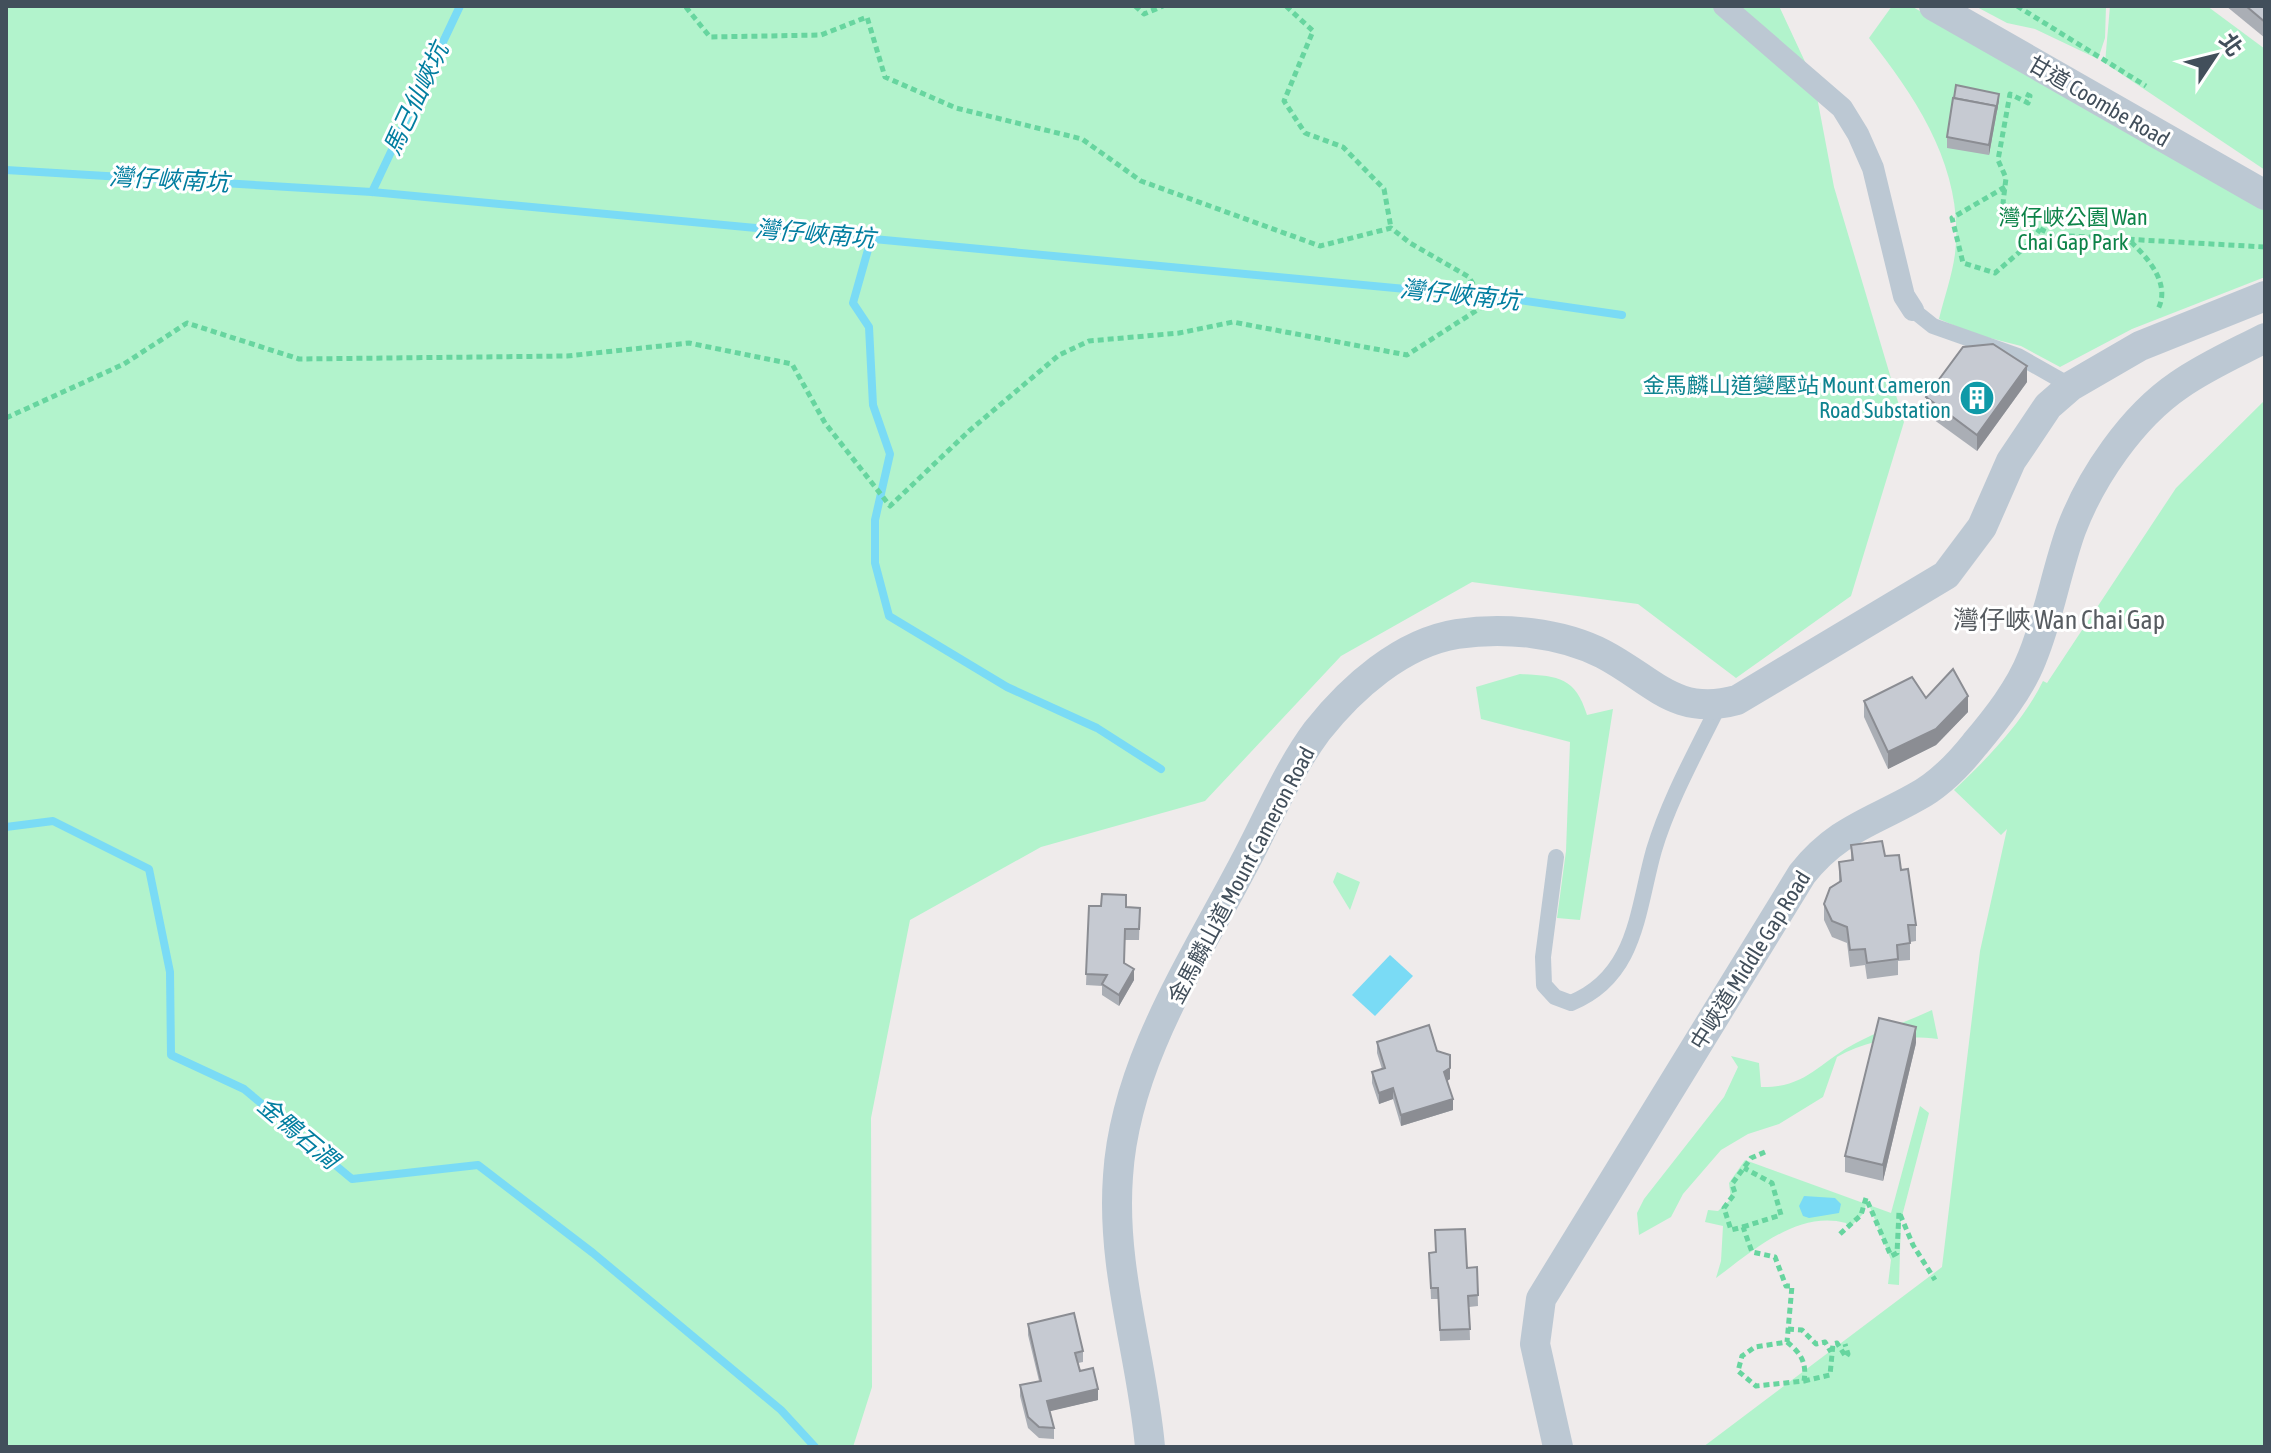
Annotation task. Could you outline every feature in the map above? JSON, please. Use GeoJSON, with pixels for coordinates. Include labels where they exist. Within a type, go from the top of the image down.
{"type":"FeatureCollection","features":[{"type":"Feature","properties":{"kind":"street"},"geometry":{"type":"LineString","coordinates":[[1724,6],[1842,108],[1873,168],[1904,296],[1913,310]]}},
{"type":"Feature","properties":{"kind":"street","name":"甘道 Coombe Road"},"geometry":{"type":"LineString","coordinates":[[1934,6],[2265,195]]}},
{"type":"Feature","properties":{"kind":"street","name":"金馬麟山道 Mount Cameron Road"},"geometry":{"type":"LineString","coordinates":[[1150,1447],[1117,1242],[1122,1144],[1145,1058],[1316,733],[1363,682],[1392,661],[1453,635],[1484,631],[1563,639],[1603,655],[1678,701],[1719,705],[1762,689],[1946,575],[1982,527],[2011,461],[2048,406],[2071,386],[2140,346],[2265,296]]}},
{"type":"Feature","properties":{"kind":"street","name":"中峽道 Middle Gap Road"},"geometry":{"type":"LineString","coordinates":[[1558,1447],[1535,1344],[1541,1299],[1802,874],[1821,850],[1851,828],[1918,797],[1947,774],[1975,745],[2019,685],[2033,658],[2072,529],[2113,455],[2143,417],[2176,387],[2265,338]]}},
{"type":"Feature","properties":{"kind":"lane"},"geometry":{"type":"LineString","coordinates":[[1913,310],[1933,326],[2018,356],[2071,386]]}},
{"type":"Feature","properties":{"kind":"lane"},"geometry":{"type":"LineString","coordinates":[[1556,857],[1543,957],[1544,985],[1555,997],[1571,1003],[1607,982],[1632,942],[1655,850],[1719,705]]}},
{"type":"Feature","properties":{"kind":"path"},"geometry":{"type":"LineString","coordinates":[[685,6],[710,37],[821,35],[867,17],[885,77],[956,108],[1082,139],[1141,181],[1320,246],[1391,228]]}},
{"type":"Feature","properties":{"kind":"path"},"geometry":{"type":"LineString","coordinates":[[1135,6],[1144,14],[1163,6]]}},
{"type":"Feature","properties":{"kind":"path"},"geometry":{"type":"LineString","coordinates":[[6,418],[124,364],[187,323],[299,359],[567,356],[689,343],[792,364],[825,423],[890,506],[969,431],[1059,355],[1089,341],[1179,333],[1233,322],[1407,355],[1485,305],[1469,277],[1410,243],[1391,228],[1384,189],[1343,147],[1305,133],[1284,101],[1313,31],[1286,6]]}},
{"type":"Feature","properties":{"kind":"path"},"geometry":{"type":"LineString","coordinates":[[2017,6],[2146,86]]}},
{"type":"Feature","properties":{"kind":"path"},"geometry":{"type":"LineString","coordinates":[[2024,83],[2034,88]]}},
{"type":"Feature","properties":{"kind":"path"},"geometry":{"type":"LineString","coordinates":[[2012,86],[2030,96],[2028,103],[2010,94],[1998,160],[2006,178],[2003,203],[2015,217],[2053,235],[2265,247]]}},
{"type":"Feature","properties":{"kind":"path"},"geometry":{"type":"LineString","coordinates":[[2005,187],[1952,218],[1963,263],[1995,273],[2030,243],[2040,229]]}},
{"type":"Feature","properties":{"kind":"path"},"geometry":{"type":"LineString","coordinates":[[2131,241],[2150,260],[2162,302],[2140,346]]}},
{"type":"Feature","properties":{"kind":"path"},"geometry":{"type":"LineString","coordinates":[[1744,1168],[1772,1183],[1781,1215],[1731,1230],[1724,1208],[1732,1200],[1732,1184],[1751,1158],[1765,1152]]}},
{"type":"Feature","properties":{"kind":"path"},"geometry":{"type":"LineString","coordinates":[[1840,1234],[1861,1215],[1866,1198],[1891,1256],[1897,1253],[1899,1212],[1913,1245],[1935,1280]]}},
{"type":"Feature","properties":{"kind":"path"},"geometry":{"type":"LineString","coordinates":[[1743,1227],[1752,1252],[1775,1257],[1786,1286],[1792,1286],[1787,1342]]}},
{"type":"Feature","properties":{"kind":"path"},"geometry":{"type":"LineString","coordinates":[[1788,1329],[1802,1330],[1816,1344],[1825,1342],[1832,1352]]}},
{"type":"Feature","properties":{"kind":"path"},"geometry":{"type":"LineString","coordinates":[[1787,1342],[1800,1354],[1806,1368],[1804,1381]]}},
{"type":"Feature","properties":{"kind":"path"},"geometry":{"type":"LineString","coordinates":[[1787,1342],[1755,1347],[1742,1356],[1738,1371],[1756,1386],[1830,1375],[1833,1344],[1837,1343],[1846,1357],[1845,1344]]}},
{"type":"Feature","properties":{"kind":"green space"},"geometry":{"type":"Polygon","coordinates":[[[6,6],[1779,6],[1814,81],[1834,187],[1904,422],[1851,596],[1736,678],[1638,604],[1472,582],[1341,656],[1205,801],[1041,847],[910,920],[871,1118],[872,1387],[853,1447],[6,1447],[6,6]]]}},
{"type":"Feature","properties":{"kind":"green space","name":"灣仔峽公園 Wan Chai Gap Park"},"geometry":{"type":"Polygon","coordinates":[[[1892,6],[1911,6],[2265,207],[2265,277],[2132,329],[2060,367],[2021,346],[1974,334],[1939,319],[1955,254],[1953,194],[1934,138],[1920,112],[1905,86],[1869,38],[1892,6]]]}},
{"type":"Feature","properties":{"kind":"green space"},"geometry":{"type":"Polygon","coordinates":[[[1975,6],[2106,6],[2105,38],[2098,59],[2035,29],[2007,23],[1975,6]]]}},
{"type":"Feature","properties":{"kind":"green space"},"geometry":{"type":"Polygon","coordinates":[[[2110,6],[2207,6],[2265,49],[2265,170],[2105,63],[2110,6]]]}},
{"type":"Feature","properties":{"kind":"green space"},"geometry":{"type":"Polygon","coordinates":[[[2265,400],[2265,1447],[1703,1447],[1942,1267],[1980,951],[2007,829],[2001,835],[1954,790],[2015,725],[2043,681],[2047,683],[2176,488],[2265,400]]]}},
{"type":"Feature","properties":{"kind":"green space"},"geometry":{"type":"Polygon","coordinates":[[[1520,674],[1554,678],[1570,685],[1577,692],[1587,715],[1613,709],[1580,920],[1557,918],[1566,851],[1570,742],[1481,719],[1476,687],[1520,674]]]}},
{"type":"Feature","properties":{"kind":"green space"},"geometry":{"type":"Polygon","coordinates":[[[1337,872],[1360,882],[1350,910],[1333,882],[1337,872]]]}},
{"type":"Feature","properties":{"kind":"green space"},"geometry":{"type":"Polygon","coordinates":[[[1932,1010],[1938,1039],[1886,1040],[1837,1057],[1823,1097],[1779,1124],[1748,1134],[1721,1150],[1683,1194],[1671,1217],[1639,1235],[1637,1213],[1644,1199],[1724,1097],[1738,1067],[1731,1056],[1759,1063],[1761,1087],[1777,1086],[1802,1079],[1856,1043],[1932,1010]]]}},
{"type":"Feature","properties":{"kind":"green space"},"geometry":{"type":"Polygon","coordinates":[[[1920,1106],[1929,1113],[1901,1220],[1899,1285],[1888,1284],[1891,1260],[1869,1205],[1891,1213],[1920,1106]]]}},
{"type":"Feature","properties":{"kind":"green space"},"geometry":{"type":"Polygon","coordinates":[[[1745,1160],[1866,1204],[1864,1213],[1849,1228],[1846,1223],[1828,1221],[1810,1222],[1793,1228],[1760,1245],[1716,1278],[1721,1261],[1723,1226],[1705,1222],[1708,1210],[1718,1211],[1731,1199],[1729,1183],[1745,1160]]]}},
{"type":"Feature","properties":{"kind":"water"},"geometry":{"type":"Polygon","coordinates":[[[1390,955],[1413,976],[1375,1016],[1352,995],[1390,955]]]}},
{"type":"Feature","properties":{"kind":"water"},"geometry":{"type":"Polygon","coordinates":[[[1804,1196],[1835,1198],[1841,1204],[1839,1213],[1809,1218],[1803,1216],[1799,1206],[1804,1196]]]}},
{"type":"Feature","properties":{"kind":"building"},"geometry":{"type":"Polygon","coordinates":[[[2246,6],[2265,6],[2265,22],[2246,6]]]}},
{"type":"Feature","properties":{"kind":"building"},"geometry":{"type":"Polygon","coordinates":[[[1956,85],[1999,94],[1996,111],[1996,106],[1954,98],[1956,85]]]}},
{"type":"Feature","properties":{"kind":"building"},"geometry":{"type":"Polygon","coordinates":[[[1953,98],[1996,106],[1989,145],[1947,137],[1953,98]]]}},
{"type":"Feature","properties":{"kind":"building","name":"金馬麟山道變壓站 Mount Cameron Road Substation"},"geometry":{"type":"Polygon","coordinates":[[[1993,344],[2027,366],[1977,435],[1926,397],[1963,347],[1993,344]]]}},
{"type":"Feature","properties":{"kind":"building"},"geometry":{"type":"Polygon","coordinates":[[[1953,669],[1968,696],[1936,729],[1888,752],[1864,701],[1912,677],[1926,698],[1953,669]]]}},
{"type":"Feature","properties":{"kind":"building"},"geometry":{"type":"Polygon","coordinates":[[[1882,841],[1885,856],[1899,855],[1901,870],[1908,869],[1916,925],[1908,925],[1910,943],[1897,945],[1898,959],[1867,963],[1865,949],[1850,950],[1847,927],[1832,921],[1824,904],[1830,888],[1841,881],[1839,862],[1853,860],[1851,845],[1882,841]]]}},
{"type":"Feature","properties":{"kind":"building"},"geometry":{"type":"Polygon","coordinates":[[[1102,894],[1126,895],[1126,907],[1140,908],[1139,929],[1125,929],[1124,963],[1134,969],[1119,995],[1102,984],[1107,975],[1086,974],[1089,906],[1101,906],[1102,894]]]}},
{"type":"Feature","properties":{"kind":"building"},"geometry":{"type":"Polygon","coordinates":[[[1879,1018],[1916,1027],[1883,1165],[1845,1156],[1879,1018]]]}},
{"type":"Feature","properties":{"kind":"building"},"geometry":{"type":"Polygon","coordinates":[[[1429,1025],[1437,1051],[1450,1055],[1450,1068],[1444,1072],[1453,1099],[1401,1115],[1393,1088],[1379,1093],[1372,1072],[1385,1068],[1377,1042],[1429,1025]]]}},
{"type":"Feature","properties":{"kind":"building"},"geometry":{"type":"Polygon","coordinates":[[[1465,1229],[1467,1268],[1477,1267],[1478,1295],[1468,1296],[1470,1329],[1440,1330],[1438,1288],[1431,1288],[1429,1253],[1436,1252],[1435,1230],[1465,1229]]]}},
{"type":"Feature","properties":{"kind":"building"},"geometry":{"type":"Polygon","coordinates":[[[1074,1313],[1083,1351],[1075,1353],[1080,1371],[1093,1368],[1098,1389],[1047,1401],[1054,1428],[1039,1427],[1028,1417],[1020,1385],[1041,1381],[1028,1324],[1074,1313]]]}},
{"type":"Feature","properties":{"kind":"waterway","name":"馬己仙峽坑"},"geometry":{"type":"LineString","coordinates":[[372,192],[460,6]]}},
{"type":"Feature","properties":{"kind":"waterway","name":"灣仔峽南坑"},"geometry":{"type":"LineString","coordinates":[[6,170],[372,192],[1512,299],[1622,315]]}},
{"type":"Feature","properties":{"kind":"waterway"},"geometry":{"type":"LineString","coordinates":[[871,239],[853,303],[869,327],[873,405],[890,454],[875,520],[875,563],[889,616],[1007,687],[1097,728],[1161,769]]}},
{"type":"Feature","properties":{"kind":"waterway","name":"金鴨石澗"},"geometry":{"type":"LineString","coordinates":[[6,827],[53,821],[149,869],[170,972],[171,1055],[244,1089],[352,1179],[478,1165],[593,1253],[781,1410],[815,1447]]}},
{"type":"Feature","properties":{"kind":"place","name":"金馬麟山道變壓站 Mount Cameron Road Substation"},"geometry":{"type":"Point","coordinates":[1977,398]}},
{"type":"Feature","properties":{"kind":"district","name":"灣仔峽 Wan Chai Gap"},"geometry":{"type":"Point","coordinates":[2059,620]}}]}
